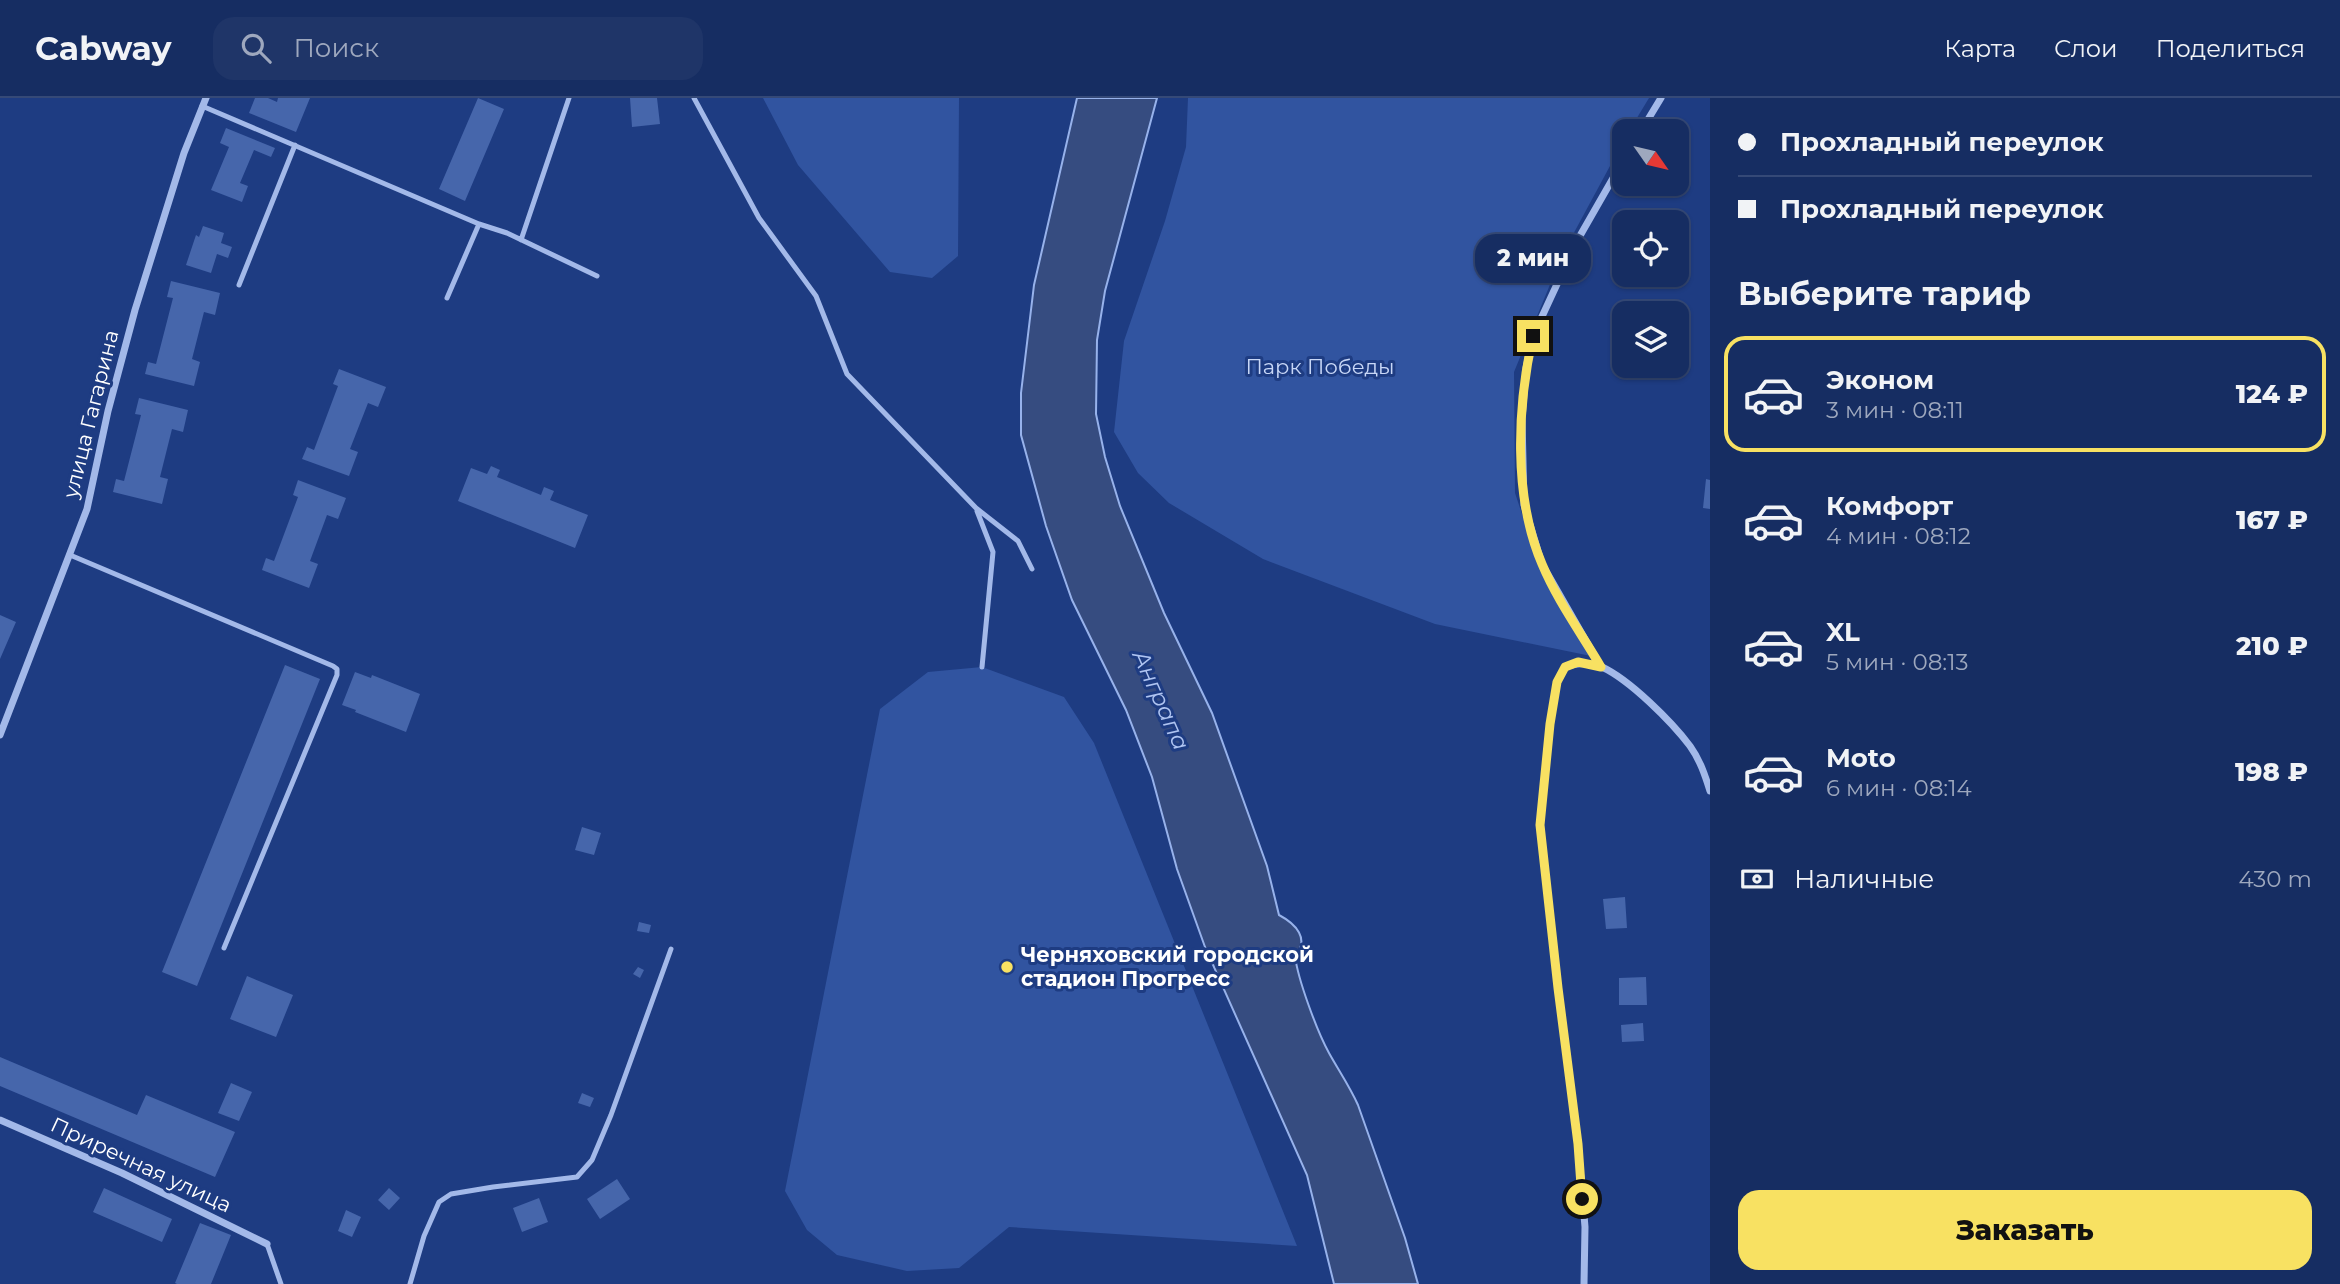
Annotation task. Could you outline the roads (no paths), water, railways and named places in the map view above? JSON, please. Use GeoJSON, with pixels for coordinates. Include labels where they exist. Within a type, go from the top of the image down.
{"type":"FeatureCollection","features":[{"type":"Feature","properties":{"kind":"street"},"geometry":{"type":"LineString","coordinates":[[1648,119],[1661,98]]}},
{"type":"Feature","properties":{"kind":"street","name":"улица Гагарина"},"geometry":{"type":"LineString","coordinates":[[1,730],[87,509],[108,411],[135,310],[184,153],[204,102]]}},
{"type":"Feature","properties":{"kind":"street"},"geometry":{"type":"LineString","coordinates":[[1601,667],[1542,564],[1524,505],[1522,419],[1526,368],[1533,336],[1577,241],[1612,180]]}},
{"type":"Feature","properties":{"kind":"street"},"geometry":{"type":"LineString","coordinates":[[1584,1284],[1585,1238],[1578,1144],[1540,825],[1550,724],[1557,682],[1565,667],[1578,662],[1601,667],[1639,692],[1690,746],[1701,765],[1710,791]]}},
{"type":"Feature","properties":{"kind":"street","name":"Приречная улица"},"geometry":{"type":"LineString","coordinates":[[0,1120],[122,1173],[267,1244]]}},
{"type":"Feature","properties":{"kind":"lane"},"geometry":{"type":"LineString","coordinates":[[521,240],[569,98]]}},
{"type":"Feature","properties":{"kind":"lane"},"geometry":{"type":"LineString","coordinates":[[694,98],[759,218],[816,296],[847,374],[976,508],[1018,541],[1032,569]]}},
{"type":"Feature","properties":{"kind":"lane"},"geometry":{"type":"LineString","coordinates":[[204,102],[295,145],[479,224],[495,228],[597,276]]}},
{"type":"Feature","properties":{"kind":"lane"},"geometry":{"type":"LineString","coordinates":[[239,285],[295,145]]}},
{"type":"Feature","properties":{"kind":"lane"},"geometry":{"type":"LineString","coordinates":[[447,298],[479,224]]}},
{"type":"Feature","properties":{"kind":"lane"},"geometry":{"type":"LineString","coordinates":[[976,508],[993,552],[982,667]]}},
{"type":"Feature","properties":{"kind":"lane"},"geometry":{"type":"LineString","coordinates":[[69,555],[337,669],[337,675],[224,948]]}},
{"type":"Feature","properties":{"kind":"lane"},"geometry":{"type":"LineString","coordinates":[[410,1284],[424,1236],[439,1202],[451,1194],[578,1177],[592,1160],[671,949]]}},
{"type":"Feature","properties":{"kind":"lane"},"geometry":{"type":"LineString","coordinates":[[267,1244],[281,1284]]}},
{"type":"Feature","properties":{"kind":"water","name":"Анграпа"},"geometry":{"type":"Polygon","coordinates":[[[1077,98],[1157,98],[1105,291],[1097,340],[1096,414],[1105,457],[1120,506],[1164,613],[1212,713],[1267,866],[1279,915],[1299,932],[1301,944],[1295,956],[1304,991],[1324,1043],[1358,1105],[1405,1238],[1418,1284],[1334,1284],[1307,1175],[1205,947],[1177,869],[1152,777],[1126,710],[1072,600],[1046,526],[1021,435],[1021,393],[1034,285],[1077,98]]]}},
{"type":"Feature","properties":{"kind":"place","name":"Черняховский городской стадион Прогресс"},"geometry":{"type":"Point","coordinates":[1007,967]}},
{"type":"Feature","properties":{"kind":"park label","name":"Парк Победы"},"geometry":{"type":"Point","coordinates":[1320,367]}}]}
